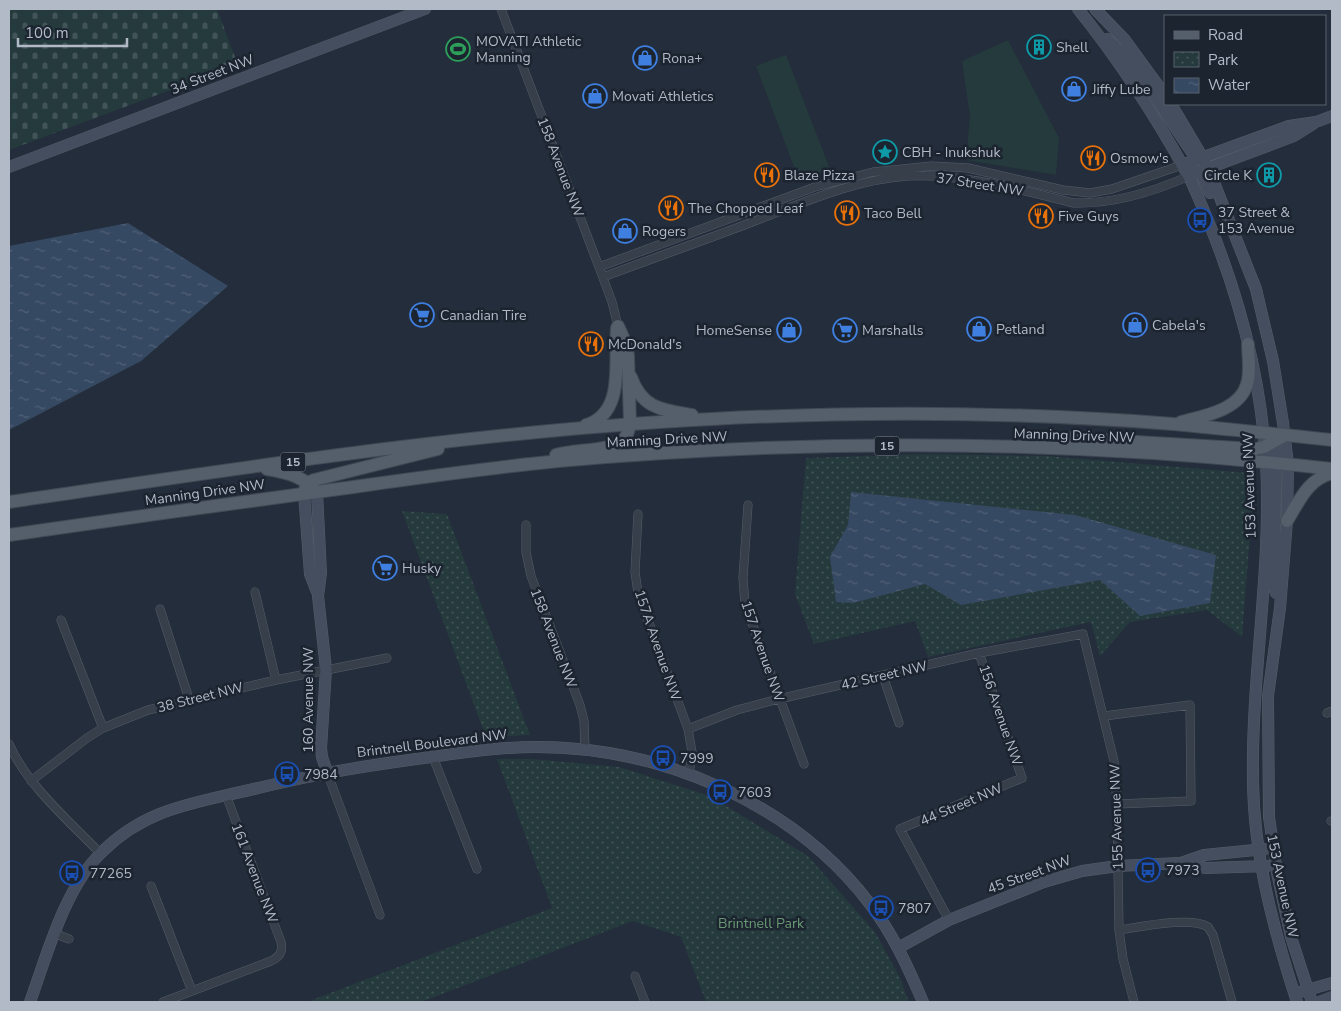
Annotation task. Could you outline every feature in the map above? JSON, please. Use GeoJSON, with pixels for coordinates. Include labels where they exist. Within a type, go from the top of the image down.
{"type":"FeatureCollection","features":[{"type":"Feature","properties":{"kind":"main road"},"geometry":{"type":"LineString","coordinates":[[532,464],[564,452],[614,444],[624,439],[630,424],[629,369],[626,344],[618,326]]}},
{"type":"Feature","properties":{"kind":"main road"},"geometry":{"type":"LineString","coordinates":[[578,428],[592,423],[600,417],[611,402],[617,378],[616,345],[618,326]]}},
{"type":"Feature","properties":{"kind":"main road"},"geometry":{"type":"LineString","coordinates":[[1172,424],[1211,414],[1234,402],[1242,394],[1248,381],[1248,344]]}},
{"type":"Feature","properties":{"kind":"main road"},"geometry":{"type":"LineString","coordinates":[[629,369],[636,388],[648,402],[657,408],[712,419]]}},
{"type":"Feature","properties":{"kind":"main road","name":"Manning Drive NW"},"geometry":{"type":"LineString","coordinates":[[9,502],[450,441],[578,428],[712,419],[860,414],[958,415],[1172,424],[1263,433],[1274,441],[1332,440]]}},
{"type":"Feature","properties":{"kind":"main road"},"geometry":{"type":"LineString","coordinates":[[1018,448],[1069,438],[1247,449],[1274,441]]}},
{"type":"Feature","properties":{"kind":"main road"},"geometry":{"type":"LineString","coordinates":[[254,467],[289,473],[309,489],[326,477],[440,449],[450,441]]}},
{"type":"Feature","properties":{"kind":"main road","name":"Manning Drive NW"},"geometry":{"type":"LineString","coordinates":[[9,535],[309,489],[532,464],[682,452],[866,446],[1018,448],[1093,450],[1276,463],[1332,469]]}},
{"type":"Feature","properties":{"kind":"main road"},"geometry":{"type":"LineString","coordinates":[[1287,521],[1310,484],[1332,473]]}},
{"type":"Feature","properties":{"kind":"main road"},"geometry":{"type":"LineString","coordinates":[[9,508],[46,496]]}},
{"type":"Feature","properties":{"kind":"street","name":"34 Street NW"},"geometry":{"type":"LineString","coordinates":[[9,167],[426,9]]}},
{"type":"Feature","properties":{"kind":"street","name":"158 Avenue NW"},"geometry":{"type":"LineString","coordinates":[[502,9],[599,266],[612,302],[618,326]]}},
{"type":"Feature","properties":{"kind":"street"},"geometry":{"type":"LineString","coordinates":[[1078,9],[1146,106],[1182,165],[1198,173],[1294,136],[1316,122],[1332,116]]}},
{"type":"Feature","properties":{"kind":"street"},"geometry":{"type":"LineString","coordinates":[[1095,9],[1125,40],[1164,95]]}},
{"type":"Feature","properties":{"kind":"street"},"geometry":{"type":"LineString","coordinates":[[1091,25],[1117,48],[1200,159]]}},
{"type":"Feature","properties":{"kind":"street","name":"153 Avenue NW"},"geometry":{"type":"LineString","coordinates":[[1172,105],[1200,159],[1198,173],[1248,344],[1263,433],[1274,441],[1276,463],[1265,556],[1253,740],[1253,783],[1261,866],[1278,938],[1296,998]]}},
{"type":"Feature","properties":{"kind":"street"},"geometry":{"type":"LineString","coordinates":[[1182,165],[1289,126],[1316,122]]}},
{"type":"Feature","properties":{"kind":"street","name":"37 Street NW"},"geometry":{"type":"LineString","coordinates":[[599,266],[815,187],[873,172],[932,166],[968,168],[1063,190],[1090,193],[1112,190],[1182,165]]}},
{"type":"Feature","properties":{"kind":"street","name":"37 Street NW"},"geometry":{"type":"LineString","coordinates":[[603,277],[832,192],[874,180],[908,176],[941,176],[978,181],[1074,203],[1088,204],[1131,197],[1198,173]]}},
{"type":"Feature","properties":{"kind":"street","name":"153 Avenue NW"},"geometry":{"type":"LineString","coordinates":[[1198,173],[1256,289],[1274,361],[1274,441],[1276,463],[1287,521],[1280,608],[1268,696],[1269,817],[1272,848],[1292,937],[1312,1002]]}},
{"type":"Feature","properties":{"kind":"street"},"geometry":{"type":"LineString","coordinates":[[1276,463],[1274,588],[1280,608]]}},
{"type":"Feature","properties":{"kind":"street","name":"160 Avenue NW"},"geometry":{"type":"LineString","coordinates":[[309,489],[310,574],[318,596],[326,669],[322,756],[380,915]]}},
{"type":"Feature","properties":{"kind":"street","name":"157 Avenue NW"},"geometry":{"type":"LineString","coordinates":[[748,505],[743,585],[745,604],[804,764]]}},
{"type":"Feature","properties":{"kind":"street","name":"157A Avenue NW"},"geometry":{"type":"LineString","coordinates":[[638,514],[635,572],[638,594],[688,729],[692,752],[689,774]]}},
{"type":"Feature","properties":{"kind":"street","name":"158 Avenue NW"},"geometry":{"type":"LineString","coordinates":[[526,525],[526,552],[531,576],[580,705],[584,721],[586,750]]}},
{"type":"Feature","properties":{"kind":"street"},"geometry":{"type":"LineString","coordinates":[[255,592],[276,680]]}},
{"type":"Feature","properties":{"kind":"street"},"geometry":{"type":"LineString","coordinates":[[160,609],[189,699]]}},
{"type":"Feature","properties":{"kind":"street"},"geometry":{"type":"LineString","coordinates":[[61,620],[103,728]]}},
{"type":"Feature","properties":{"kind":"street","name":"42 Street NW"},"geometry":{"type":"LineString","coordinates":[[688,729],[738,710],[779,699],[979,653],[1083,634]]}},
{"type":"Feature","properties":{"kind":"street","name":"155 Avenue NW"},"geometry":{"type":"LineString","coordinates":[[1083,634],[1114,761],[1117,804],[1119,930],[1123,959],[1134,1002]]}},
{"type":"Feature","properties":{"kind":"street","name":"156 Avenue NW"},"geometry":{"type":"LineString","coordinates":[[979,653],[1022,778]]}},
{"type":"Feature","properties":{"kind":"street","name":"38 Street NW"},"geometry":{"type":"LineString","coordinates":[[31,781],[103,728],[148,710],[189,699],[326,669],[387,658]]}},
{"type":"Feature","properties":{"kind":"street"},"geometry":{"type":"LineString","coordinates":[[883,676],[899,723]]}},
{"type":"Feature","properties":{"kind":"street"},"geometry":{"type":"LineString","coordinates":[[1104,716],[1190,706],[1191,801],[1117,804]]}},
{"type":"Feature","properties":{"kind":"street"},"geometry":{"type":"LineString","coordinates":[[9,744],[17,762],[31,781],[100,853]]}},
{"type":"Feature","properties":{"kind":"street","name":"Brintnell Boulevard NW"},"geometry":{"type":"LineString","coordinates":[[30,1002],[73,891],[86,870],[100,853],[136,826],[156,815],[185,804],[327,772],[505,748],[537,747],[586,750],[635,758],[689,774],[749,802],[773,817],[819,851],[859,891],[880,918],[898,948],[923,1002]]}},
{"type":"Feature","properties":{"kind":"street"},"geometry":{"type":"LineString","coordinates":[[434,757],[477,869]]}},
{"type":"Feature","properties":{"kind":"street","name":"44 Street NW"},"geometry":{"type":"LineString","coordinates":[[949,920],[900,830],[1022,778]]}},
{"type":"Feature","properties":{"kind":"street","name":"161 Avenue NW"},"geometry":{"type":"LineString","coordinates":[[192,991],[271,961],[279,956],[281,952],[281,942],[226,795]]}},
{"type":"Feature","properties":{"kind":"street","name":"45 Street NW"},"geometry":{"type":"LineString","coordinates":[[1179,863],[1204,855],[1272,848]]}},
{"type":"Feature","properties":{"kind":"street","name":"45 Street NW"},"geometry":{"type":"LineString","coordinates":[[898,948],[949,920],[1056,878],[1082,871],[1118,866],[1179,863],[1206,868],[1276,866]]}},
{"type":"Feature","properties":{"kind":"street"},"geometry":{"type":"LineString","coordinates":[[151,886],[192,991],[162,1002]]}},
{"type":"Feature","properties":{"kind":"street"},"geometry":{"type":"LineString","coordinates":[[1119,930],[1169,923],[1197,923],[1208,926],[1213,935],[1232,1002]]}},
{"type":"Feature","properties":{"kind":"street"},"geometry":{"type":"LineString","coordinates":[[56,934],[69,939]]}},
{"type":"Feature","properties":{"kind":"street"},"geometry":{"type":"LineString","coordinates":[[635,976],[645,1002]]}},
{"type":"Feature","properties":{"kind":"street"},"geometry":{"type":"LineString","coordinates":[[1296,998],[1308,990],[1332,983]]}},
{"type":"Feature","properties":{"kind":"street"},"geometry":{"type":"LineString","coordinates":[[1319,1002],[1332,997]]}},
{"type":"Feature","properties":{"kind":"green space"},"geometry":{"type":"Polygon","coordinates":[[[9,9],[217,9],[238,65],[9,150],[9,9]]]}},
{"type":"Feature","properties":{"kind":"green space"},"geometry":{"type":"Polygon","coordinates":[[[1008,40],[1059,138],[1056,175],[966,160],[970,116],[962,61],[1008,40]]]}},
{"type":"Feature","properties":{"kind":"green space"},"geometry":{"type":"Polygon","coordinates":[[[786,55],[830,169],[799,180],[756,66],[786,55]]]}},
{"type":"Feature","properties":{"kind":"green space"},"geometry":{"type":"Polygon","coordinates":[[[929,454],[1046,456],[1249,473],[1254,484],[1242,637],[1207,610],[1130,622],[1100,656],[1091,622],[928,657],[915,621],[814,644],[795,594],[806,458],[929,454]]]}},
{"type":"Feature","properties":{"kind":"green space"},"geometry":{"type":"Polygon","coordinates":[[[402,511],[447,514],[530,735],[486,737],[402,511]]]}},
{"type":"Feature","properties":{"kind":"green space","name":"Brintnell Park"},"geometry":{"type":"Polygon","coordinates":[[[497,759],[532,759],[619,767],[710,796],[808,856],[875,932],[899,976],[909,1002],[706,1002],[681,937],[633,921],[421,1002],[307,1002],[552,908],[497,759]]]}},
{"type":"Feature","properties":{"kind":"water"},"geometry":{"type":"Polygon","coordinates":[[[128,223],[228,286],[141,361],[9,430],[9,246],[128,223]]]}},
{"type":"Feature","properties":{"kind":"water"},"geometry":{"type":"Polygon","coordinates":[[[851,492],[1075,515],[1216,555],[1210,603],[1140,616],[1100,580],[961,605],[925,584],[853,603],[836,602],[830,557],[848,525],[851,492]]]}},
{"type":"Feature","properties":{"kind":"place","name":"Shell"},"geometry":{"type":"Point","coordinates":[1039,47]}},
{"type":"Feature","properties":{"kind":"place","name":"MOVATI Athletic Manning"},"geometry":{"type":"Point","coordinates":[458,49]}},
{"type":"Feature","properties":{"kind":"place","name":"Rona+"},"geometry":{"type":"Point","coordinates":[645,58]}},
{"type":"Feature","properties":{"kind":"place","name":"Jiffy Lube"},"geometry":{"type":"Point","coordinates":[1074,89]}},
{"type":"Feature","properties":{"kind":"place","name":"Movati Athletics"},"geometry":{"type":"Point","coordinates":[595,96]}},
{"type":"Feature","properties":{"kind":"place","name":"CBH - Inukshuk"},"geometry":{"type":"Point","coordinates":[885,152]}},
{"type":"Feature","properties":{"kind":"place","name":"Osmow's"},"geometry":{"type":"Point","coordinates":[1093,158]}},
{"type":"Feature","properties":{"kind":"place","name":"Blaze Pizza"},"geometry":{"type":"Point","coordinates":[767,175]}},
{"type":"Feature","properties":{"kind":"place","name":"Circle K"},"geometry":{"type":"Point","coordinates":[1269,175]}},
{"type":"Feature","properties":{"kind":"place","name":"The Chopped Leaf"},"geometry":{"type":"Point","coordinates":[671,208]}},
{"type":"Feature","properties":{"kind":"place","name":"Taco Bell"},"geometry":{"type":"Point","coordinates":[847,213]}},
{"type":"Feature","properties":{"kind":"place","name":"Five Guys"},"geometry":{"type":"Point","coordinates":[1041,216]}},
{"type":"Feature","properties":{"kind":"place","name":"37 Street & 153 Avenue"},"geometry":{"type":"Point","coordinates":[1200,220]}},
{"type":"Feature","properties":{"kind":"place","name":"Rogers"},"geometry":{"type":"Point","coordinates":[625,231]}},
{"type":"Feature","properties":{"kind":"place","name":"Canadian Tire"},"geometry":{"type":"Point","coordinates":[422,315]}},
{"type":"Feature","properties":{"kind":"place","name":"Cabela's"},"geometry":{"type":"Point","coordinates":[1135,325]}},
{"type":"Feature","properties":{"kind":"place","name":"Petland"},"geometry":{"type":"Point","coordinates":[979,329]}},
{"type":"Feature","properties":{"kind":"place","name":"HomeSense"},"geometry":{"type":"Point","coordinates":[789,330]}},
{"type":"Feature","properties":{"kind":"place","name":"Marshalls"},"geometry":{"type":"Point","coordinates":[845,330]}},
{"type":"Feature","properties":{"kind":"place","name":"McDonald's"},"geometry":{"type":"Point","coordinates":[591,344]}},
{"type":"Feature","properties":{"kind":"place","name":"Husky"},"geometry":{"type":"Point","coordinates":[385,568]}},
{"type":"Feature","properties":{"kind":"place","name":"7999"},"geometry":{"type":"Point","coordinates":[663,758]}},
{"type":"Feature","properties":{"kind":"place","name":"7984"},"geometry":{"type":"Point","coordinates":[287,774]}},
{"type":"Feature","properties":{"kind":"place","name":"7603"},"geometry":{"type":"Point","coordinates":[720,792]}},
{"type":"Feature","properties":{"kind":"place","name":"7973"},"geometry":{"type":"Point","coordinates":[1148,870]}},
{"type":"Feature","properties":{"kind":"place","name":"77265"},"geometry":{"type":"Point","coordinates":[72,873]}},
{"type":"Feature","properties":{"kind":"place","name":"7807"},"geometry":{"type":"Point","coordinates":[881,908]}}]}
